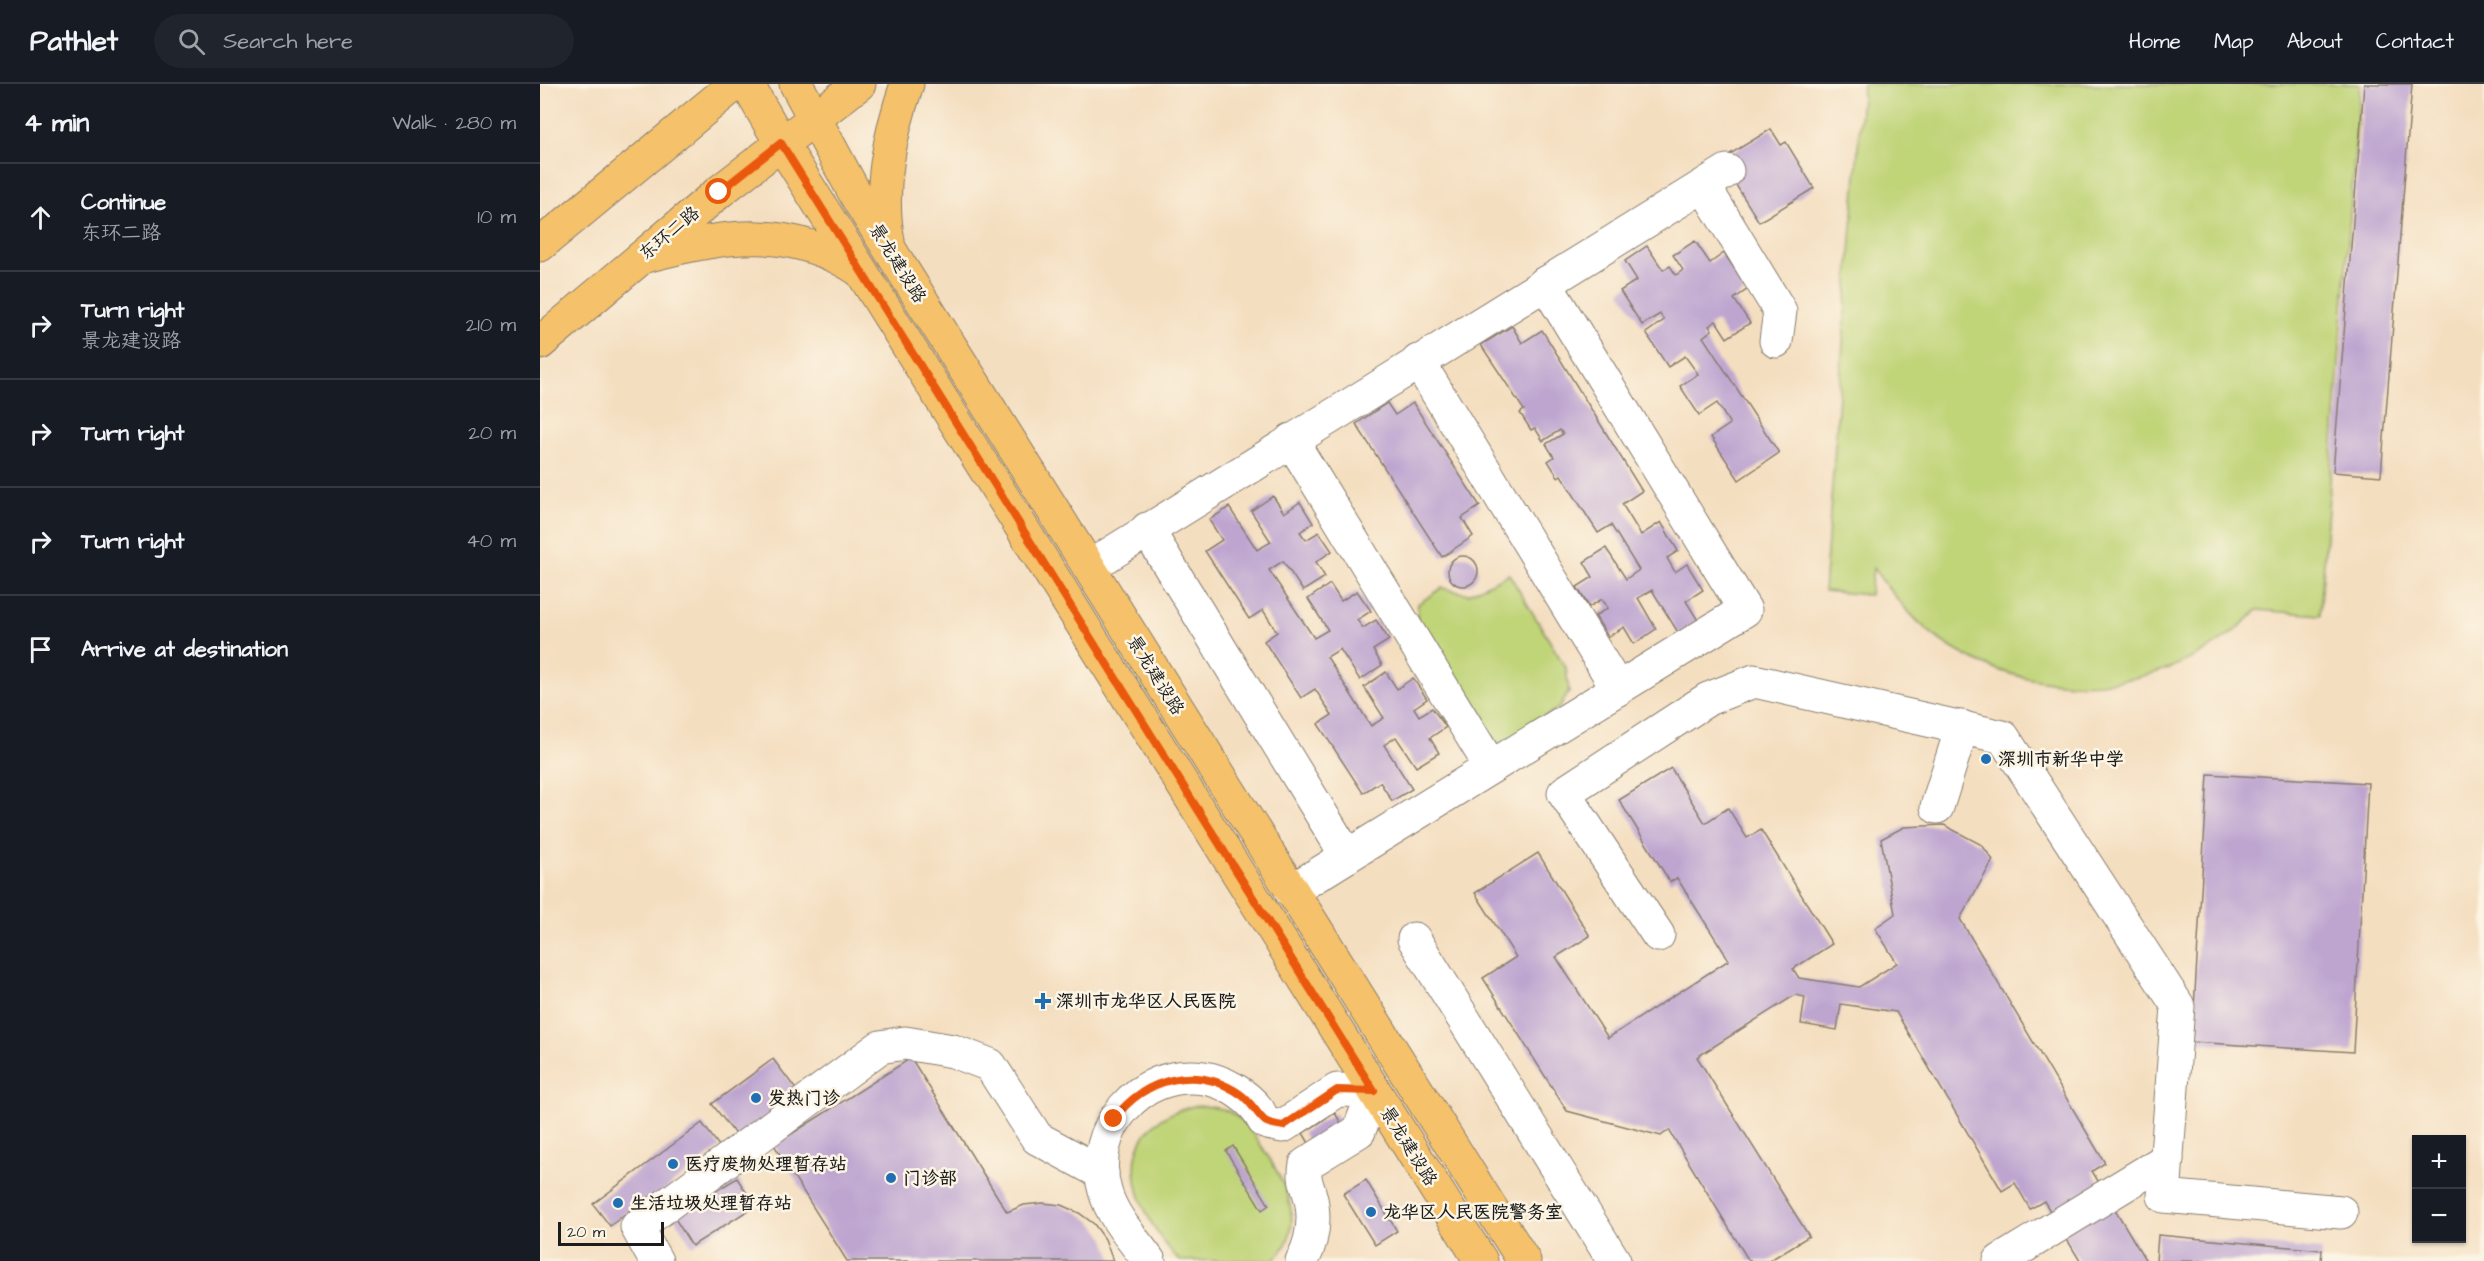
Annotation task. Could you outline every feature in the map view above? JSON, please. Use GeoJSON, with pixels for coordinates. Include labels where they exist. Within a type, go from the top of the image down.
{"type":"FeatureCollection","features":[{"type":"Feature","properties":{"kind":"main road"},"geometry":{"type":"LineString","coordinates":[[540,245],[735,84]]}},
{"type":"Feature","properties":{"kind":"main road","name":"景龙建设路"},"geometry":{"type":"LineString","coordinates":[[747,84],[781,143],[1481,1261]]}},
{"type":"Feature","properties":{"kind":"main road","name":"景龙建设路"},"geometry":{"type":"LineString","coordinates":[[796,84],[858,199],[1524,1261]]}},
{"type":"Feature","properties":{"kind":"main road","name":"东环二路"},"geometry":{"type":"LineString","coordinates":[[540,343],[781,143],[859,84]]}},
{"type":"Feature","properties":{"kind":"main road"},"geometry":{"type":"LineString","coordinates":[[890,248],[885,226],[887,161],[895,119],[907,84]]}},
{"type":"Feature","properties":{"kind":"main road"},"geometry":{"type":"LineString","coordinates":[[642,257],[696,243],[731,238],[781,238],[830,252],[862,271]]}},
{"type":"Feature","properties":{"kind":"street"},"geometry":{"type":"LineString","coordinates":[[1089,567],[1715,178],[1780,311],[1776,341]]}},
{"type":"Feature","properties":{"kind":"street"},"geometry":{"type":"LineString","coordinates":[[1291,891],[1745,610],[1545,283]]}},
{"type":"Feature","properties":{"kind":"street"},"geometry":{"type":"LineString","coordinates":[[1418,361],[1618,689]]}},
{"type":"Feature","properties":{"kind":"street"},"geometry":{"type":"LineString","coordinates":[[1291,440],[1491,767]]}},
{"type":"Feature","properties":{"kind":"street"},"geometry":{"type":"LineString","coordinates":[[1147,529],[1347,856]]}},
{"type":"Feature","properties":{"kind":"street"},"geometry":{"type":"LineString","coordinates":[[1658,935],[1564,793],[1708,699],[1754,681],[2003,737],[2178,1006],[2164,1196],[2341,1212]]}},
{"type":"Feature","properties":{"kind":"street"},"geometry":{"type":"LineString","coordinates":[[1937,807],[1962,727]]}},
{"type":"Feature","properties":{"kind":"street"},"geometry":{"type":"LineString","coordinates":[[1414,939],[1614,1261]]}},
{"type":"Feature","properties":{"kind":"street"},"geometry":{"type":"LineString","coordinates":[[656,1261],[638,1227],[880,1047],[905,1043],[953,1051],[990,1065],[1037,1138],[1101,1173]]}},
{"type":"Feature","properties":{"kind":"street"},"geometry":{"type":"LineString","coordinates":[[1149,1261],[1113,1209],[1105,1192],[1101,1173],[1104,1145],[1114,1119],[1126,1103],[1160,1082],[1192,1078],[1224,1084],[1243,1095],[1265,1122],[1283,1126],[1337,1090],[1374,1091],[1359,1131],[1306,1164],[1303,1178],[1312,1205],[1313,1227],[1308,1249],[1302,1261]]}},
{"type":"Feature","properties":{"kind":"street"},"geometry":{"type":"LineString","coordinates":[[2000,1261],[2167,1159]]}},
{"type":"Feature","properties":{"kind":"green space"},"geometry":{"type":"Polygon","coordinates":[[[1863,84],[2360,84],[2320,615],[2257,610],[2226,638],[2190,659],[2152,674],[2112,682],[2070,684],[2029,678],[1990,667],[1952,648],[1929,631],[1899,602],[1873,568],[1870,595],[1824,591],[1863,84]]]}},
{"type":"Feature","properties":{"kind":"green space"},"geometry":{"type":"Polygon","coordinates":[[[1509,574],[1566,668],[1569,692],[1559,708],[1495,747],[1416,633],[1418,604],[1442,588],[1468,594],[1509,574]]]}},
{"type":"Feature","properties":{"kind":"green space"},"geometry":{"type":"Polygon","coordinates":[[[1194,1106],[1221,1109],[1241,1120],[1250,1130],[1281,1179],[1287,1193],[1292,1221],[1290,1235],[1284,1249],[1273,1261],[1180,1261],[1163,1241],[1149,1219],[1140,1196],[1135,1173],[1137,1151],[1147,1132],[1166,1116],[1194,1106]]]}},
{"type":"Feature","properties":{"kind":"building"},"geometry":{"type":"Polygon","coordinates":[[[2364,84],[2412,84],[2381,476],[2333,472],[2364,84]]]}},
{"type":"Feature","properties":{"kind":"building"},"geometry":{"type":"Polygon","coordinates":[[[1771,129],[1781,145],[1786,142],[1814,188],[1759,222],[1731,177],[1725,157],[1771,129]]]}},
{"type":"Feature","properties":{"kind":"building"},"geometry":{"type":"Polygon","coordinates":[[[1695,241],[1710,263],[1724,253],[1748,289],[1734,299],[1750,323],[1727,338],[1716,321],[1709,326],[1712,330],[1703,337],[1779,453],[1739,480],[1711,437],[1730,424],[1717,403],[1699,415],[1680,386],[1698,374],[1685,356],[1668,367],[1646,333],[1664,320],[1660,314],[1642,325],[1620,291],[1637,280],[1625,261],[1647,246],[1663,270],[1670,266],[1676,275],[1683,270],[1673,255],[1695,241]]]}},
{"type":"Feature","properties":{"kind":"building"},"geometry":{"type":"Polygon","coordinates":[[[1512,326],[1522,343],[1542,330],[1642,491],[1622,504],[1641,535],[1661,522],[1678,551],[1667,558],[1675,572],[1687,564],[1703,590],[1686,601],[1699,622],[1679,634],[1652,590],[1638,598],[1656,629],[1634,644],[1624,627],[1608,637],[1595,616],[1608,608],[1602,599],[1589,607],[1577,587],[1593,577],[1584,562],[1606,548],[1626,579],[1639,570],[1611,525],[1598,533],[1561,475],[1558,477],[1548,461],[1554,457],[1546,444],[1563,434],[1560,430],[1543,441],[1535,428],[1531,430],[1520,413],[1524,410],[1481,345],[1512,326]]]}},
{"type":"Feature","properties":{"kind":"building"},"geometry":{"type":"Polygon","coordinates":[[[1387,403],[1395,415],[1413,403],[1480,506],[1462,518],[1473,536],[1442,557],[1356,424],[1387,403]]]}},
{"type":"Feature","properties":{"kind":"building"},"geometry":{"type":"Polygon","coordinates":[[[1273,496],[1284,513],[1300,502],[1313,523],[1300,532],[1306,540],[1319,532],[1332,551],[1316,562],[1325,577],[1303,591],[1283,561],[1269,570],[1314,638],[1328,630],[1308,599],[1330,584],[1341,601],[1357,591],[1371,611],[1357,620],[1363,628],[1376,620],[1389,640],[1373,650],[1382,665],[1360,680],[1340,649],[1327,657],[1371,726],[1384,718],[1364,687],[1386,672],[1397,689],[1413,678],[1427,699],[1414,708],[1419,716],[1432,708],[1446,727],[1430,738],[1439,753],[1416,767],[1396,737],[1384,745],[1412,789],[1392,801],[1380,782],[1363,793],[1318,724],[1332,715],[1315,689],[1301,698],[1264,641],[1277,632],[1263,610],[1249,619],[1205,551],[1222,540],[1209,520],[1229,507],[1257,550],[1271,542],[1251,511],[1273,496]]]}},
{"type":"Feature","properties":{"kind":"building"},"geometry":{"type":"Polygon","coordinates":[[[1463,556],[1474,560],[1478,571],[1474,582],[1463,586],[1452,582],[1448,571],[1452,560],[1463,556]]]}},
{"type":"Feature","properties":{"kind":"building"},"geometry":{"type":"Polygon","coordinates":[[[1671,768],[1705,823],[1728,808],[1747,838],[1761,830],[1832,944],[1793,969],[1799,978],[1859,987],[1897,963],[1875,928],[1895,914],[1881,839],[1904,827],[1944,825],[1982,845],[1993,860],[1960,919],[2105,1163],[2092,1171],[2146,1261],[2080,1261],[2044,1201],[2030,1209],[2015,1183],[2002,1191],[1896,1012],[1841,1004],[1837,1030],[1801,1024],[1805,997],[1795,995],[1697,1057],[1809,1236],[1769,1261],[1749,1261],[1669,1130],[1661,1136],[1567,1111],[1483,978],[1516,957],[1475,893],[1538,853],[1590,936],[1556,957],[1608,1038],[1729,960],[1677,878],[1670,882],[1619,800],[1671,768]]]}},
{"type":"Feature","properties":{"kind":"building"},"geometry":{"type":"Polygon","coordinates":[[[2208,774],[2368,783],[2353,1052],[2192,1042],[2208,774]]]}},
{"type":"Feature","properties":{"kind":"building","name":"门诊部"},"geometry":{"type":"Polygon","coordinates":[[[911,1058],[1007,1212],[1024,1205],[1043,1203],[1061,1205],[1079,1213],[1094,1224],[1105,1239],[1113,1261],[847,1261],[774,1145],[911,1058]]]}},
{"type":"Feature","properties":{"kind":"building","name":"发热门诊"},"geometry":{"type":"Polygon","coordinates":[[[773,1059],[798,1092],[738,1138],[712,1104],[773,1059]]]}},
{"type":"Feature","properties":{"kind":"building"},"geometry":{"type":"Polygon","coordinates":[[[1335,1113],[1342,1125],[1310,1145],[1303,1133],[1335,1113]]]}},
{"type":"Feature","properties":{"kind":"building","name":"医疗废物处理暂存站"},"geometry":{"type":"Polygon","coordinates":[[[702,1123],[720,1147],[645,1205],[642,1201],[610,1226],[593,1204],[702,1123]]]}},
{"type":"Feature","properties":{"kind":"building"},"geometry":{"type":"Polygon","coordinates":[[[1233,1146],[1269,1205],[1262,1210],[1226,1151],[1233,1146]]]}},
{"type":"Feature","properties":{"kind":"building"},"geometry":{"type":"Polygon","coordinates":[[[737,1178],[755,1206],[692,1246],[674,1217],[737,1178]]]}},
{"type":"Feature","properties":{"kind":"building","name":"龙华区人民医院警务室"},"geometry":{"type":"Polygon","coordinates":[[[1366,1180],[1397,1231],[1375,1245],[1343,1194],[1366,1180]]]}},
{"type":"Feature","properties":{"kind":"building"},"geometry":{"type":"Polygon","coordinates":[[[2158,1235],[2322,1250],[2321,1261],[2156,1261],[2158,1235]]]}},
{"type":"Feature","properties":{"kind":"place","name":"深圳市新华中学"},"geometry":{"type":"Point","coordinates":[1986,759]}},
{"type":"Feature","properties":{"kind":"place","name":"深圳市龙华区人民医院"},"geometry":{"type":"Point","coordinates":[1043,1001]}},
{"type":"Feature","properties":{"kind":"place","name":"发热门诊"},"geometry":{"type":"Point","coordinates":[756,1098]}},
{"type":"Feature","properties":{"kind":"place","name":"医疗废物处理暂存站"},"geometry":{"type":"Point","coordinates":[673,1164]}},
{"type":"Feature","properties":{"kind":"place","name":"门诊部"},"geometry":{"type":"Point","coordinates":[891,1178]}},
{"type":"Feature","properties":{"kind":"place","name":"生活垃圾处理暂存站"},"geometry":{"type":"Point","coordinates":[618,1203]}},
{"type":"Feature","properties":{"kind":"place","name":"龙华区人民医院警务室"},"geometry":{"type":"Point","coordinates":[1371,1212]}},
{"type":"Feature","properties":{"kind":"route"},"geometry":{"type":"LineString","coordinates":[[719,192],[781,143],[1374,1091],[1337,1090],[1283,1126],[1265,1122],[1258,1110],[1243,1095],[1224,1084],[1203,1078],[1181,1077],[1160,1082],[1141,1091],[1126,1103],[1114,1119]]}}]}
